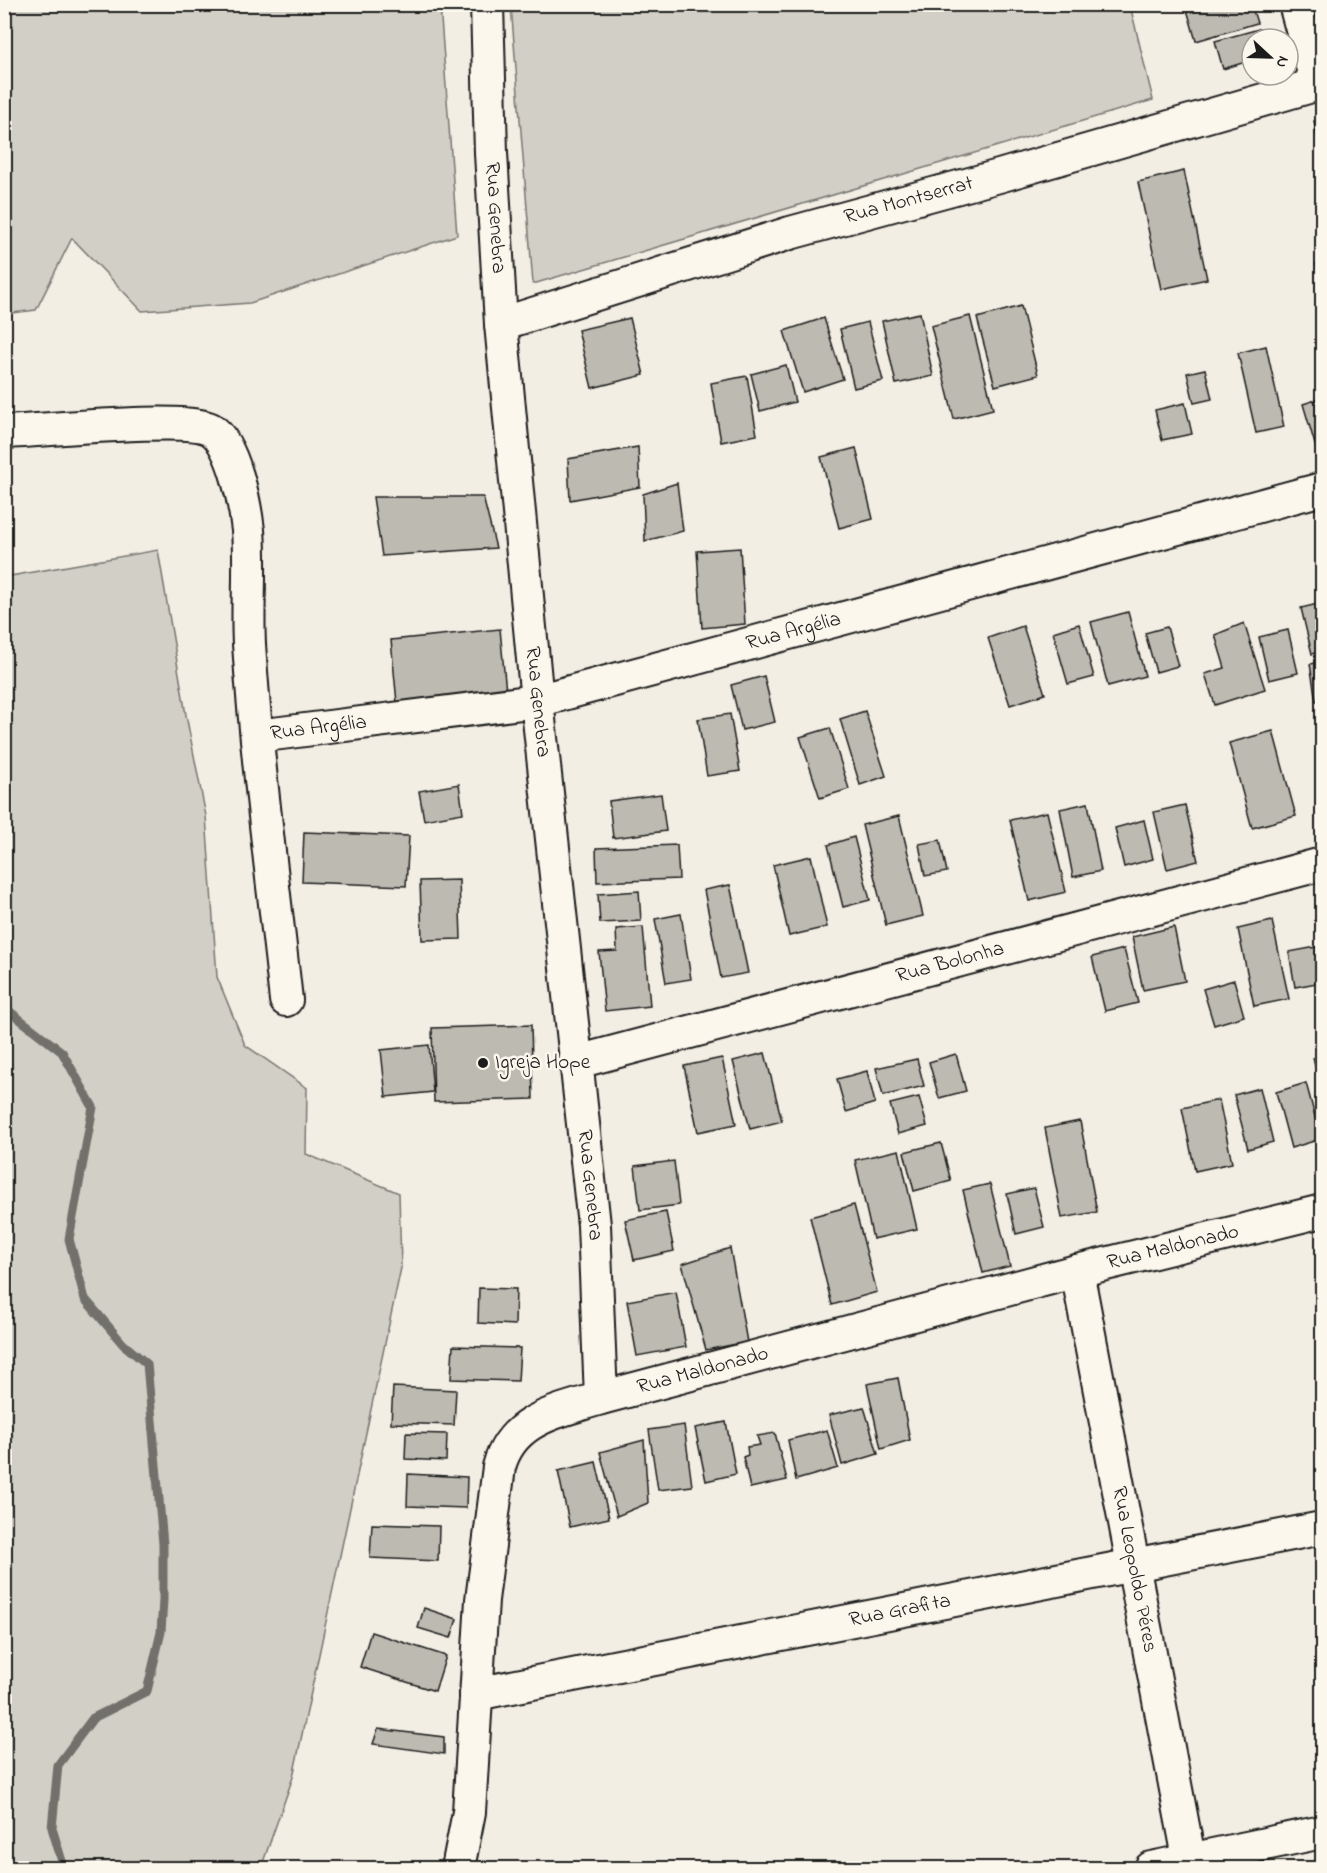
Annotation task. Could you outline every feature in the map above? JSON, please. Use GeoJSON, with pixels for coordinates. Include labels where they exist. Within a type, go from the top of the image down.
{"type":"FeatureCollection","features":[{"type":"Feature","properties":{"kind":"street","name":"Rua Genebra"},"geometry":{"type":"LineString","coordinates":[[487,4],[491,153],[501,324],[537,701],[594,1225],[601,1398]]}},
{"type":"Feature","properties":{"kind":"street","name":"Rua Montserrat"},"geometry":{"type":"LineString","coordinates":[[501,324],[790,233],[999,176],[1320,83],[1295,4]]}},
{"type":"Feature","properties":{"kind":"street"},"geometry":{"type":"LineString","coordinates":[[4,432],[168,423],[210,429],[226,445],[235,472],[248,530],[249,641],[286,1000]]}},
{"type":"Feature","properties":{"kind":"street","name":"Rua Argélia"},"geometry":{"type":"LineString","coordinates":[[257,736],[537,701],[1323,489]]}},
{"type":"Feature","properties":{"kind":"street","name":"Rua Bolonha"},"geometry":{"type":"LineString","coordinates":[[577,1062],[1323,864]]}},
{"type":"Feature","properties":{"kind":"street","name":"Rua Maldonado"},"geometry":{"type":"LineString","coordinates":[[458,1869],[469,1812],[482,1600],[503,1450],[510,1439],[537,1420],[601,1398],[1077,1271],[1323,1211]]}},
{"type":"Feature","properties":{"kind":"street","name":"Rua Leopoldo Péres"},"geometry":{"type":"LineString","coordinates":[[1077,1271],[1190,1864]]}},
{"type":"Feature","properties":{"kind":"street","name":"Rua Grafita"},"geometry":{"type":"LineString","coordinates":[[476,1694],[1323,1528]]}},
{"type":"Feature","properties":{"kind":"street"},"geometry":{"type":"LineString","coordinates":[[1151,1869],[1190,1864],[1323,1832]]}},
{"type":"Feature","properties":{"kind":"shaded area"},"geometry":{"type":"Polygon","coordinates":[[[4,5],[440,5],[457,235],[250,303],[142,311],[72,238],[36,310],[5,314],[4,5]]]}},
{"type":"Feature","properties":{"kind":"shaded area"},"geometry":{"type":"Polygon","coordinates":[[[511,5],[1130,5],[1153,100],[533,284],[511,5]]]}},
{"type":"Feature","properties":{"kind":"shaded area"},"geometry":{"type":"Polygon","coordinates":[[[158,550],[206,816],[217,977],[245,1045],[307,1088],[306,1154],[399,1193],[401,1268],[293,1777],[261,1868],[5,1868],[5,577],[158,550]]]}},
{"type":"Feature","properties":{"kind":"building"},"geometry":{"type":"Polygon","coordinates":[[[1251,4],[1257,23],[1196,41],[1186,6],[1251,4]]]}},
{"type":"Feature","properties":{"kind":"building"},"geometry":{"type":"Polygon","coordinates":[[[1240,34],[1240,64],[1223,69],[1215,41],[1240,34]]]}},
{"type":"Feature","properties":{"kind":"building"},"geometry":{"type":"Polygon","coordinates":[[[1322,119],[1322,164],[1314,121],[1322,119]]]}},
{"type":"Feature","properties":{"kind":"building"},"geometry":{"type":"Polygon","coordinates":[[[1184,171],[1207,279],[1161,289],[1138,182],[1184,171]]]}},
{"type":"Feature","properties":{"kind":"building"},"geometry":{"type":"Polygon","coordinates":[[[1322,262],[1322,285],[1316,264],[1322,262]]]}},
{"type":"Feature","properties":{"kind":"building"},"geometry":{"type":"Polygon","coordinates":[[[1021,306],[1038,375],[995,386],[977,318],[1021,306]]]}},
{"type":"Feature","properties":{"kind":"building"},"geometry":{"type":"Polygon","coordinates":[[[920,313],[933,376],[896,384],[882,321],[920,313]]]}},
{"type":"Feature","properties":{"kind":"building"},"geometry":{"type":"Polygon","coordinates":[[[970,316],[993,409],[954,419],[931,326],[970,316]]]}},
{"type":"Feature","properties":{"kind":"building"},"geometry":{"type":"Polygon","coordinates":[[[630,318],[644,375],[592,388],[578,330],[630,318]]]}},
{"type":"Feature","properties":{"kind":"building"},"geometry":{"type":"Polygon","coordinates":[[[824,318],[843,379],[803,392],[784,331],[824,318]]]}},
{"type":"Feature","properties":{"kind":"building"},"geometry":{"type":"Polygon","coordinates":[[[868,322],[883,381],[854,388],[840,329],[868,322]]]}},
{"type":"Feature","properties":{"kind":"building"},"geometry":{"type":"Polygon","coordinates":[[[1266,346],[1284,427],[1256,433],[1238,353],[1266,346]]]}},
{"type":"Feature","properties":{"kind":"building"},"geometry":{"type":"Polygon","coordinates":[[[786,365],[795,402],[760,411],[751,374],[786,365]]]}},
{"type":"Feature","properties":{"kind":"building"},"geometry":{"type":"Polygon","coordinates":[[[1205,369],[1212,399],[1194,403],[1187,373],[1205,369]]]}},
{"type":"Feature","properties":{"kind":"building"},"geometry":{"type":"Polygon","coordinates":[[[747,376],[757,435],[721,442],[711,383],[747,376]]]}},
{"type":"Feature","properties":{"kind":"building"},"geometry":{"type":"Polygon","coordinates":[[[1322,398],[1322,457],[1319,458],[1303,404],[1322,398]]]}},
{"type":"Feature","properties":{"kind":"building"},"geometry":{"type":"Polygon","coordinates":[[[1185,403],[1192,434],[1162,440],[1155,410],[1185,403]]]}},
{"type":"Feature","properties":{"kind":"building"},"geometry":{"type":"Polygon","coordinates":[[[638,447],[640,487],[570,500],[568,459],[638,447]]]}},
{"type":"Feature","properties":{"kind":"building"},"geometry":{"type":"Polygon","coordinates":[[[856,448],[873,519],[839,528],[821,457],[856,448]]]}},
{"type":"Feature","properties":{"kind":"building"},"geometry":{"type":"Polygon","coordinates":[[[677,483],[683,531],[645,541],[643,494],[677,483]]]}},
{"type":"Feature","properties":{"kind":"building"},"geometry":{"type":"Polygon","coordinates":[[[373,497],[483,497],[496,548],[382,556],[373,497]]]}},
{"type":"Feature","properties":{"kind":"building"},"geometry":{"type":"Polygon","coordinates":[[[740,548],[745,624],[702,628],[697,551],[740,548]]]}},
{"type":"Feature","properties":{"kind":"building"},"geometry":{"type":"Polygon","coordinates":[[[1322,603],[1322,651],[1312,654],[1301,608],[1322,603]]]}},
{"type":"Feature","properties":{"kind":"building"},"geometry":{"type":"Polygon","coordinates":[[[1128,612],[1145,676],[1108,686],[1091,622],[1128,612]]]}},
{"type":"Feature","properties":{"kind":"building"},"geometry":{"type":"Polygon","coordinates":[[[1244,623],[1265,689],[1215,705],[1205,674],[1225,668],[1215,635],[1244,623]]]}},
{"type":"Feature","properties":{"kind":"building"},"geometry":{"type":"Polygon","coordinates":[[[1079,624],[1094,677],[1068,684],[1053,632],[1079,624]]]}},
{"type":"Feature","properties":{"kind":"building"},"geometry":{"type":"Polygon","coordinates":[[[1023,626],[1045,694],[1010,705],[988,638],[1023,626]]]}},
{"type":"Feature","properties":{"kind":"building"},"geometry":{"type":"Polygon","coordinates":[[[1167,627],[1178,666],[1156,672],[1145,633],[1167,627]]]}},
{"type":"Feature","properties":{"kind":"building"},"geometry":{"type":"Polygon","coordinates":[[[500,629],[506,692],[397,703],[391,640],[500,629]]]}},
{"type":"Feature","properties":{"kind":"building"},"geometry":{"type":"Polygon","coordinates":[[[1288,630],[1298,673],[1269,680],[1259,637],[1288,630]]]}},
{"type":"Feature","properties":{"kind":"building"},"geometry":{"type":"Polygon","coordinates":[[[1322,662],[1322,700],[1316,701],[1310,664],[1322,662]]]}},
{"type":"Feature","properties":{"kind":"building"},"geometry":{"type":"Polygon","coordinates":[[[764,676],[775,722],[742,730],[731,685],[764,676]]]}},
{"type":"Feature","properties":{"kind":"building"},"geometry":{"type":"Polygon","coordinates":[[[865,711],[886,776],[860,785],[840,719],[865,711]]]}},
{"type":"Feature","properties":{"kind":"building"},"geometry":{"type":"Polygon","coordinates":[[[730,714],[740,771],[707,776],[698,719],[730,714]]]}},
{"type":"Feature","properties":{"kind":"building"},"geometry":{"type":"Polygon","coordinates":[[[830,728],[849,789],[820,798],[800,737],[830,728]]]}},
{"type":"Feature","properties":{"kind":"building"},"geometry":{"type":"Polygon","coordinates":[[[1273,731],[1296,816],[1252,828],[1229,743],[1273,731]]]}},
{"type":"Feature","properties":{"kind":"building"},"geometry":{"type":"Polygon","coordinates":[[[459,784],[463,813],[424,820],[419,791],[459,784]]]}},
{"type":"Feature","properties":{"kind":"building"},"geometry":{"type":"Polygon","coordinates":[[[661,794],[666,831],[613,838],[609,801],[661,794]]]}},
{"type":"Feature","properties":{"kind":"building"},"geometry":{"type":"Polygon","coordinates":[[[1088,803],[1101,871],[1073,877],[1060,809],[1088,803]]]}},
{"type":"Feature","properties":{"kind":"building"},"geometry":{"type":"Polygon","coordinates":[[[1185,805],[1198,861],[1167,869],[1154,812],[1185,805]]]}},
{"type":"Feature","properties":{"kind":"building"},"geometry":{"type":"Polygon","coordinates":[[[1047,812],[1066,892],[1029,901],[1010,820],[1047,812]]]}},
{"type":"Feature","properties":{"kind":"building"},"geometry":{"type":"Polygon","coordinates":[[[899,816],[923,916],[886,925],[862,825],[899,816]]]}},
{"type":"Feature","properties":{"kind":"building"},"geometry":{"type":"Polygon","coordinates":[[[1144,820],[1153,859],[1124,867],[1115,828],[1144,820]]]}},
{"type":"Feature","properties":{"kind":"building"},"geometry":{"type":"Polygon","coordinates":[[[304,832],[409,836],[406,886],[302,882],[304,832]]]}},
{"type":"Feature","properties":{"kind":"building"},"geometry":{"type":"Polygon","coordinates":[[[854,837],[870,900],[843,907],[828,845],[854,837]]]}},
{"type":"Feature","properties":{"kind":"building"},"geometry":{"type":"Polygon","coordinates":[[[940,840],[947,872],[925,876],[919,844],[940,840]]]}},
{"type":"Feature","properties":{"kind":"building"},"geometry":{"type":"Polygon","coordinates":[[[677,845],[679,879],[597,882],[596,848],[677,845]]]}},
{"type":"Feature","properties":{"kind":"building"},"geometry":{"type":"Polygon","coordinates":[[[811,856],[827,927],[789,936],[773,865],[811,856]]]}},
{"type":"Feature","properties":{"kind":"building"},"geometry":{"type":"Polygon","coordinates":[[[459,880],[461,939],[422,940],[420,881],[459,880]]]}},
{"type":"Feature","properties":{"kind":"building"},"geometry":{"type":"Polygon","coordinates":[[[730,885],[748,973],[721,978],[704,890],[730,885]]]}},
{"type":"Feature","properties":{"kind":"building"},"geometry":{"type":"Polygon","coordinates":[[[639,891],[641,921],[600,923],[598,894],[639,891]]]}},
{"type":"Feature","properties":{"kind":"building"},"geometry":{"type":"Polygon","coordinates":[[[681,914],[691,979],[666,983],[655,919],[681,914]]]}},
{"type":"Feature","properties":{"kind":"building"},"geometry":{"type":"Polygon","coordinates":[[[1272,921],[1289,999],[1254,1006],[1238,929],[1272,921]]]}},
{"type":"Feature","properties":{"kind":"building"},"geometry":{"type":"Polygon","coordinates":[[[643,927],[650,1006],[605,1011],[599,952],[617,951],[616,929],[643,927]]]}},
{"type":"Feature","properties":{"kind":"building"},"geometry":{"type":"Polygon","coordinates":[[[1174,927],[1185,981],[1143,990],[1132,937],[1174,927]]]}},
{"type":"Feature","properties":{"kind":"building"},"geometry":{"type":"Polygon","coordinates":[[[1322,946],[1322,982],[1295,987],[1289,952],[1322,946]]]}},
{"type":"Feature","properties":{"kind":"building"},"geometry":{"type":"Polygon","coordinates":[[[1124,949],[1138,1003],[1105,1011],[1092,957],[1124,949]]]}},
{"type":"Feature","properties":{"kind":"building"},"geometry":{"type":"Polygon","coordinates":[[[1234,980],[1244,1016],[1214,1025],[1203,989],[1234,980]]]}},
{"type":"Feature","properties":{"kind":"building","name":"Igreja Hope"},"geometry":{"type":"Polygon","coordinates":[[[531,1025],[533,1099],[434,1102],[432,1028],[531,1025]]]}},
{"type":"Feature","properties":{"kind":"building"},"geometry":{"type":"Polygon","coordinates":[[[429,1045],[433,1092],[386,1097],[381,1050],[429,1045]]]}},
{"type":"Feature","properties":{"kind":"building"},"geometry":{"type":"Polygon","coordinates":[[[765,1053],[782,1121],[750,1129],[733,1061],[765,1053]]]}},
{"type":"Feature","properties":{"kind":"building"},"geometry":{"type":"Polygon","coordinates":[[[956,1054],[966,1091],[939,1098],[929,1062],[956,1054]]]}},
{"type":"Feature","properties":{"kind":"building"},"geometry":{"type":"Polygon","coordinates":[[[1322,1055],[1322,1094],[1313,1058],[1322,1055]]]}},
{"type":"Feature","properties":{"kind":"building"},"geometry":{"type":"Polygon","coordinates":[[[722,1058],[736,1124],[698,1132],[684,1066],[722,1058]]]}},
{"type":"Feature","properties":{"kind":"building"},"geometry":{"type":"Polygon","coordinates":[[[917,1059],[924,1086],[883,1096],[876,1068],[917,1059]]]}},
{"type":"Feature","properties":{"kind":"building"},"geometry":{"type":"Polygon","coordinates":[[[867,1071],[875,1103],[846,1112],[837,1079],[867,1071]]]}},
{"type":"Feature","properties":{"kind":"building"},"geometry":{"type":"Polygon","coordinates":[[[1306,1083],[1321,1139],[1291,1148],[1276,1092],[1306,1083]]]}},
{"type":"Feature","properties":{"kind":"building"},"geometry":{"type":"Polygon","coordinates":[[[1260,1088],[1273,1142],[1248,1149],[1234,1095],[1260,1088]]]}},
{"type":"Feature","properties":{"kind":"building"},"geometry":{"type":"Polygon","coordinates":[[[919,1097],[927,1126],[898,1134],[890,1104],[919,1097]]]}},
{"type":"Feature","properties":{"kind":"building"},"geometry":{"type":"Polygon","coordinates":[[[1219,1100],[1232,1163],[1195,1171],[1182,1108],[1219,1100]]]}},
{"type":"Feature","properties":{"kind":"building"},"geometry":{"type":"Polygon","coordinates":[[[1080,1121],[1097,1212],[1062,1218],[1045,1128],[1080,1121]]]}},
{"type":"Feature","properties":{"kind":"building"},"geometry":{"type":"Polygon","coordinates":[[[941,1143],[951,1181],[914,1191],[904,1152],[941,1143]]]}},
{"type":"Feature","properties":{"kind":"building"},"geometry":{"type":"Polygon","coordinates":[[[899,1150],[917,1229],[873,1239],[855,1160],[899,1150]]]}},
{"type":"Feature","properties":{"kind":"building"},"geometry":{"type":"Polygon","coordinates":[[[674,1161],[679,1205],[640,1210],[635,1166],[674,1161]]]}},
{"type":"Feature","properties":{"kind":"building"},"geometry":{"type":"Polygon","coordinates":[[[990,1184],[1010,1266],[983,1273],[963,1190],[990,1184]]]}},
{"type":"Feature","properties":{"kind":"building"},"geometry":{"type":"Polygon","coordinates":[[[1034,1188],[1044,1227],[1016,1234],[1007,1194],[1034,1188]]]}},
{"type":"Feature","properties":{"kind":"building"},"geometry":{"type":"Polygon","coordinates":[[[854,1205],[877,1292],[832,1305],[810,1217],[854,1205]]]}},
{"type":"Feature","properties":{"kind":"building"},"geometry":{"type":"Polygon","coordinates":[[[666,1212],[674,1251],[634,1260],[625,1220],[666,1212]]]}},
{"type":"Feature","properties":{"kind":"building"},"geometry":{"type":"Polygon","coordinates":[[[730,1248],[747,1342],[706,1350],[682,1264],[730,1248]]]}},
{"type":"Feature","properties":{"kind":"building"},"geometry":{"type":"Polygon","coordinates":[[[479,1288],[516,1289],[515,1325],[478,1323],[479,1288]]]}},
{"type":"Feature","properties":{"kind":"building"},"geometry":{"type":"Polygon","coordinates":[[[676,1292],[686,1347],[637,1356],[627,1301],[676,1292]]]}},
{"type":"Feature","properties":{"kind":"building"},"geometry":{"type":"Polygon","coordinates":[[[453,1346],[520,1348],[518,1381],[451,1379],[453,1346]]]}},
{"type":"Feature","properties":{"kind":"building"},"geometry":{"type":"Polygon","coordinates":[[[898,1378],[910,1440],[881,1449],[867,1384],[898,1378]]]}},
{"type":"Feature","properties":{"kind":"building"},"geometry":{"type":"Polygon","coordinates":[[[393,1387],[456,1390],[454,1425],[391,1423],[393,1387]]]}},
{"type":"Feature","properties":{"kind":"building"},"geometry":{"type":"Polygon","coordinates":[[[864,1407],[878,1454],[842,1465],[829,1415],[864,1407]]]}},
{"type":"Feature","properties":{"kind":"building"},"geometry":{"type":"Polygon","coordinates":[[[726,1422],[736,1474],[706,1481],[695,1428],[726,1422]]]}},
{"type":"Feature","properties":{"kind":"building"},"geometry":{"type":"Polygon","coordinates":[[[684,1425],[692,1486],[658,1490],[649,1430],[684,1425]]]}},
{"type":"Feature","properties":{"kind":"building"},"geometry":{"type":"Polygon","coordinates":[[[827,1430],[838,1468],[796,1480],[788,1440],[827,1430]]]}},
{"type":"Feature","properties":{"kind":"building"},"geometry":{"type":"Polygon","coordinates":[[[406,1433],[447,1434],[446,1461],[405,1459],[406,1433]]]}},
{"type":"Feature","properties":{"kind":"building"},"geometry":{"type":"Polygon","coordinates":[[[775,1433],[787,1480],[750,1488],[743,1457],[748,1455],[747,1447],[760,1445],[757,1436],[775,1433]]]}},
{"type":"Feature","properties":{"kind":"building"},"geometry":{"type":"Polygon","coordinates":[[[644,1440],[648,1503],[617,1516],[600,1452],[644,1440]]]}},
{"type":"Feature","properties":{"kind":"building"},"geometry":{"type":"Polygon","coordinates":[[[596,1462],[609,1518],[570,1527],[558,1471],[596,1462]]]}},
{"type":"Feature","properties":{"kind":"building"},"geometry":{"type":"Polygon","coordinates":[[[408,1474],[467,1477],[466,1508],[407,1506],[408,1474]]]}},
{"type":"Feature","properties":{"kind":"building"},"geometry":{"type":"Polygon","coordinates":[[[372,1524],[439,1526],[438,1561],[370,1558],[372,1524]]]}},
{"type":"Feature","properties":{"kind":"building"},"geometry":{"type":"Polygon","coordinates":[[[424,1608],[457,1619],[451,1638],[418,1628],[424,1608]]]}},
{"type":"Feature","properties":{"kind":"building"},"geometry":{"type":"Polygon","coordinates":[[[371,1632],[446,1656],[435,1691],[360,1667],[371,1632]]]}},
{"type":"Feature","properties":{"kind":"building"},"geometry":{"type":"Polygon","coordinates":[[[378,1729],[444,1737],[444,1754],[373,1744],[378,1729]]]}},
{"type":"Feature","properties":{"kind":"waterway"},"geometry":{"type":"LineString","coordinates":[[4,1007],[62,1052],[93,1107],[69,1239],[85,1299],[123,1344],[147,1364],[163,1544],[161,1632],[147,1691],[93,1718],[58,1765],[52,1828],[64,1868]]}},
{"type":"Feature","properties":{"kind":"place","name":"Igreja Hope"},"geometry":{"type":"Point","coordinates":[483,1063]}}]}
